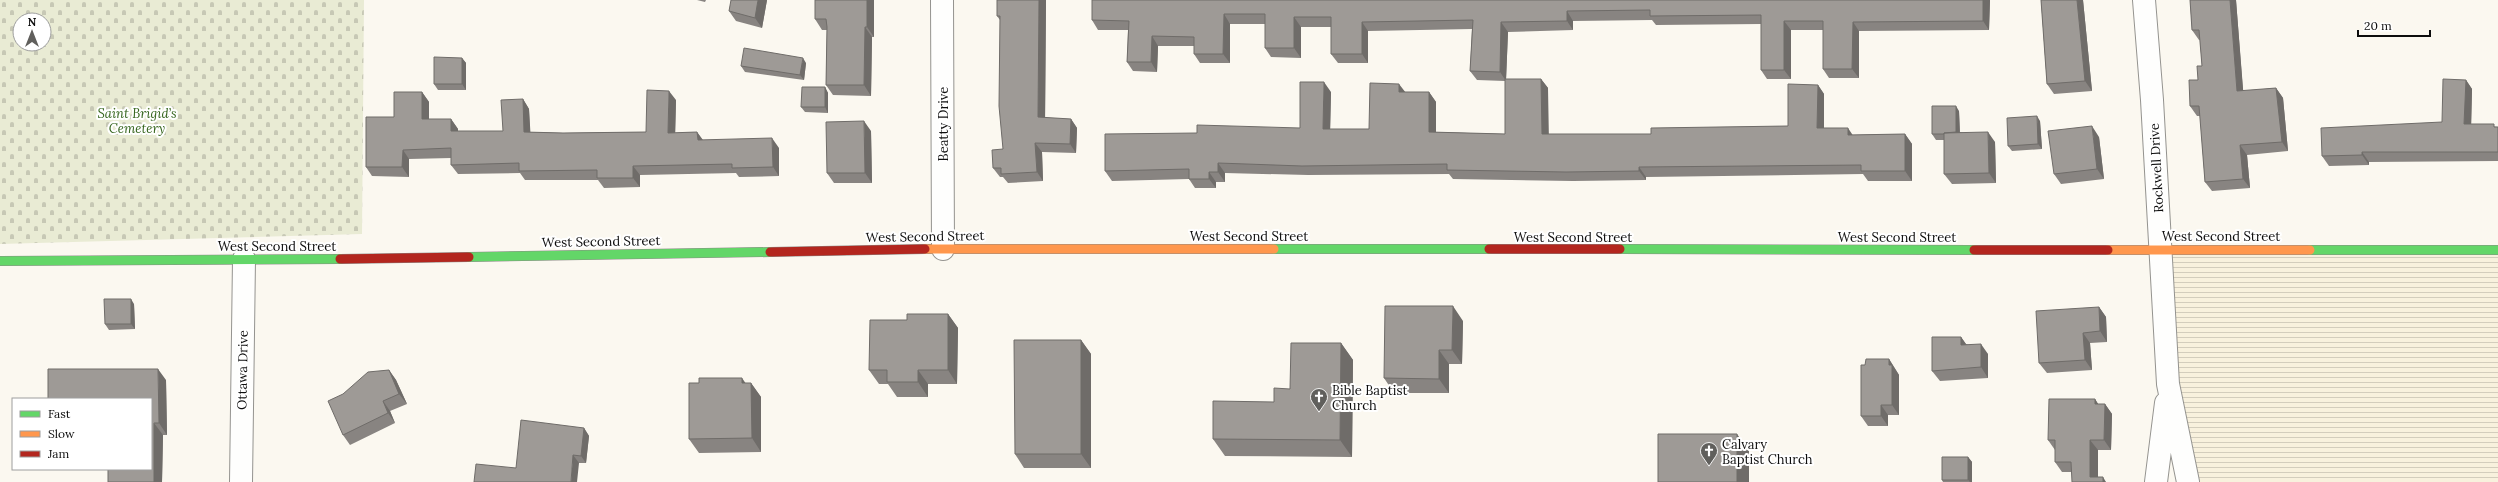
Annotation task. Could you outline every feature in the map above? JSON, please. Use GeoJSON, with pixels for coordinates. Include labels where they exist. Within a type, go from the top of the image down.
{"type":"FeatureCollection","features":[{"type":"Feature","properties":{"kind":"main road","name":"West Second Street"},"geometry":{"type":"LineString","coordinates":[[0,261],[943,249],[1667,251],[2160,249],[2498,250]]}},
{"type":"Feature","properties":{"kind":"street","name":"Beatty Drive"},"geometry":{"type":"LineString","coordinates":[[942,0],[943,249]]}},
{"type":"Feature","properties":{"kind":"street","name":"Rockwell Drive"},"geometry":{"type":"LineString","coordinates":[[2144,0],[2152,100],[2168,384],[2188,482]]}},
{"type":"Feature","properties":{"kind":"street","name":"Ottawa Drive"},"geometry":{"type":"LineString","coordinates":[[241,482],[244,259]]}},
{"type":"Feature","properties":{"kind":"street","name":"Rockwell Drive"},"geometry":{"type":"LineString","coordinates":[[2156,482],[2168,384]]}},
{"type":"Feature","properties":{"kind":"shaded area"},"geometry":{"type":"Polygon","coordinates":[[[2160,249],[2498,250],[2498,482],[2188,482],[2160,249]]]}},
{"type":"Feature","properties":{"kind":"green space","name":"Saint Brigid’s Cemetery"},"geometry":{"type":"Polygon","coordinates":[[[0,0],[364,0],[362,234],[0,244],[0,0]]]}},
{"type":"Feature","properties":{"kind":"building"},"geometry":{"type":"Polygon","coordinates":[[[731,0],[758,0],[755,18],[729,11],[731,0]]]}},
{"type":"Feature","properties":{"kind":"building"},"geometry":{"type":"Polygon","coordinates":[[[815,0],[867,0],[864,85],[826,85],[826,19],[815,19],[815,0]]]}},
{"type":"Feature","properties":{"kind":"building"},"geometry":{"type":"Polygon","coordinates":[[[997,0],[1039,0],[1038,117],[1071,119],[1070,144],[1035,143],[1037,172],[1001,174],[1001,168],[993,168],[992,150],[1003,149],[999,106],[1000,16],[997,16],[997,0]]]}},
{"type":"Feature","properties":{"kind":"building"},"geometry":{"type":"Polygon","coordinates":[[[1092,0],[1983,0],[1983,21],[1853,22],[1852,69],[1823,69],[1823,21],[1784,21],[1784,70],[1761,70],[1761,15],[1650,16],[1650,10],[1567,11],[1567,21],[1501,22],[1500,72],[1470,71],[1473,20],[1362,22],[1362,54],[1331,54],[1331,17],[1294,17],[1294,48],[1265,48],[1265,14],[1224,14],[1223,54],[1194,54],[1194,37],[1152,36],[1151,62],[1127,62],[1129,21],[1092,20],[1092,0]]]}},
{"type":"Feature","properties":{"kind":"building"},"geometry":{"type":"Polygon","coordinates":[[[2041,0],[2077,0],[2085,81],[2047,84],[2041,0]]]}},
{"type":"Feature","properties":{"kind":"building"},"geometry":{"type":"Polygon","coordinates":[[[2190,0],[2230,0],[2237,91],[2276,88],[2282,142],[2240,145],[2243,179],[2205,182],[2199,106],[2190,106],[2189,80],[2198,80],[2197,66],[2202,66],[2199,30],[2192,30],[2190,0]]]}},
{"type":"Feature","properties":{"kind":"building"},"geometry":{"type":"Polygon","coordinates":[[[744,48],[803,58],[800,75],[741,66],[744,48]]]}},
{"type":"Feature","properties":{"kind":"building"},"geometry":{"type":"Polygon","coordinates":[[[434,57],[462,58],[462,84],[434,84],[434,57]]]}},
{"type":"Feature","properties":{"kind":"building"},"geometry":{"type":"Polygon","coordinates":[[[1505,79],[1541,79],[1542,134],[1651,134],[1651,128],[1788,126],[1788,84],[1818,85],[1817,128],[1848,128],[1848,135],[1905,134],[1905,171],[1861,171],[1861,165],[1639,167],[1639,171],[1566,172],[1447,170],[1447,164],[1302,166],[1218,163],[1218,172],[1209,172],[1209,179],[1189,179],[1189,169],[1105,171],[1105,134],[1197,133],[1197,125],[1300,128],[1300,82],[1324,82],[1323,129],[1369,129],[1370,83],[1399,84],[1399,92],[1429,92],[1429,132],[1505,134],[1505,79]]]}},
{"type":"Feature","properties":{"kind":"building"},"geometry":{"type":"Polygon","coordinates":[[[2443,79],[2466,80],[2464,124],[2494,124],[2494,127],[2498,127],[2498,152],[2362,152],[2362,155],[2322,156],[2321,128],[2442,122],[2443,79]]]}},
{"type":"Feature","properties":{"kind":"building"},"geometry":{"type":"Polygon","coordinates":[[[802,87],[825,87],[825,107],[801,107],[802,87]]]}},
{"type":"Feature","properties":{"kind":"building"},"geometry":{"type":"Polygon","coordinates":[[[647,90],[669,91],[668,133],[697,132],[698,140],[772,138],[773,167],[732,168],[732,164],[633,166],[633,178],[597,178],[597,170],[519,171],[519,163],[451,165],[451,148],[403,150],[402,167],[366,167],[366,117],[394,117],[394,92],[422,92],[422,119],[451,119],[451,131],[503,131],[501,100],[523,99],[524,132],[563,133],[646,132],[647,90]]]}},
{"type":"Feature","properties":{"kind":"building"},"geometry":{"type":"Polygon","coordinates":[[[1932,106],[1956,106],[1956,132],[1932,134],[1932,106]]]}},
{"type":"Feature","properties":{"kind":"building"},"geometry":{"type":"Polygon","coordinates":[[[2037,116],[2038,144],[2008,146],[2007,118],[2037,116]]]}},
{"type":"Feature","properties":{"kind":"building"},"geometry":{"type":"Polygon","coordinates":[[[864,121],[865,173],[827,173],[826,122],[864,121]]]}},
{"type":"Feature","properties":{"kind":"building"},"geometry":{"type":"Polygon","coordinates":[[[2092,126],[2097,169],[2054,174],[2048,131],[2092,126]]]}},
{"type":"Feature","properties":{"kind":"building"},"geometry":{"type":"Polygon","coordinates":[[[1988,132],[1989,173],[1944,174],[1944,133],[1988,132]]]}},
{"type":"Feature","properties":{"kind":"building"},"geometry":{"type":"Polygon","coordinates":[[[104,299],[131,299],[131,324],[105,324],[104,299]]]}},
{"type":"Feature","properties":{"kind":"building"},"geometry":{"type":"Polygon","coordinates":[[[1385,306],[1453,306],[1452,350],[1439,350],[1439,379],[1384,378],[1385,306]]]}},
{"type":"Feature","properties":{"kind":"building"},"geometry":{"type":"Polygon","coordinates":[[[2099,307],[2100,331],[2083,333],[2085,360],[2039,363],[2036,311],[2099,307]]]}},
{"type":"Feature","properties":{"kind":"building"},"geometry":{"type":"Polygon","coordinates":[[[907,314],[948,314],[948,370],[918,370],[918,382],[887,382],[887,370],[869,370],[870,320],[907,320],[907,314]]]}},
{"type":"Feature","properties":{"kind":"building"},"geometry":{"type":"Polygon","coordinates":[[[1932,337],[1961,337],[1961,345],[1981,344],[1981,367],[1932,371],[1932,337]]]}},
{"type":"Feature","properties":{"kind":"building"},"geometry":{"type":"Polygon","coordinates":[[[1014,340],[1081,340],[1081,454],[1015,454],[1014,340]]]}},
{"type":"Feature","properties":{"kind":"building","name":"Bible Baptist Church"},"geometry":{"type":"Polygon","coordinates":[[[1291,343],[1341,343],[1340,440],[1213,439],[1213,401],[1274,402],[1274,388],[1290,389],[1291,343]]]}},
{"type":"Feature","properties":{"kind":"building"},"geometry":{"type":"Polygon","coordinates":[[[1866,359],[1889,359],[1889,365],[1892,365],[1892,405],[1881,405],[1881,416],[1861,416],[1861,365],[1865,365],[1866,359]]]}},
{"type":"Feature","properties":{"kind":"building"},"geometry":{"type":"Polygon","coordinates":[[[48,369],[158,369],[159,423],[154,423],[154,482],[108,482],[108,470],[152,470],[152,398],[48,398],[48,369]]]}},
{"type":"Feature","properties":{"kind":"building"},"geometry":{"type":"Polygon","coordinates":[[[389,370],[399,394],[383,401],[388,413],[343,435],[328,401],[343,394],[368,372],[389,370]]]}},
{"type":"Feature","properties":{"kind":"building"},"geometry":{"type":"Polygon","coordinates":[[[699,378],[742,378],[742,383],[751,383],[752,438],[689,439],[689,383],[699,383],[699,378]]]}},
{"type":"Feature","properties":{"kind":"building"},"geometry":{"type":"Polygon","coordinates":[[[2049,399],[2095,399],[2095,404],[2105,404],[2104,440],[2090,440],[2090,477],[2103,477],[2103,482],[2072,482],[2071,462],[2055,462],[2055,440],[2048,440],[2049,399]]]}},
{"type":"Feature","properties":{"kind":"building"},"geometry":{"type":"Polygon","coordinates":[[[521,420],[584,428],[581,456],[573,455],[571,482],[474,482],[476,464],[516,468],[521,420]]]}},
{"type":"Feature","properties":{"kind":"building"},"geometry":{"type":"Polygon","coordinates":[[[1658,434],[1737,434],[1737,482],[1658,482],[1658,434]]]}},
{"type":"Feature","properties":{"kind":"building"},"geometry":{"type":"Polygon","coordinates":[[[1942,457],[1968,457],[1968,480],[1942,480],[1942,457]]]}},
{"type":"Feature","properties":{"kind":"traffic: fast"},"geometry":{"type":"LineString","coordinates":[[1274,249],[1489,249]]}},
{"type":"Feature","properties":{"kind":"traffic: fast"},"geometry":{"type":"LineString","coordinates":[[1620,249],[1974,250]]}},
{"type":"Feature","properties":{"kind":"traffic: fast"},"geometry":{"type":"LineString","coordinates":[[2310,250],[2498,250]]}},
{"type":"Feature","properties":{"kind":"traffic: fast"},"geometry":{"type":"LineString","coordinates":[[469,257],[770,252]]}},
{"type":"Feature","properties":{"kind":"traffic: fast"},"geometry":{"type":"LineString","coordinates":[[0,261],[340,259]]}},
{"type":"Feature","properties":{"kind":"traffic: slow"},"geometry":{"type":"LineString","coordinates":[[925,249],[1274,249]]}},
{"type":"Feature","properties":{"kind":"traffic: slow"},"geometry":{"type":"LineString","coordinates":[[2108,250],[2310,250]]}},
{"type":"Feature","properties":{"kind":"traffic: jam"},"geometry":{"type":"LineString","coordinates":[[770,252],[925,249]]}},
{"type":"Feature","properties":{"kind":"traffic: jam"},"geometry":{"type":"LineString","coordinates":[[1489,249],[1620,249]]}},
{"type":"Feature","properties":{"kind":"traffic: jam"},"geometry":{"type":"LineString","coordinates":[[1974,250],[2108,250]]}},
{"type":"Feature","properties":{"kind":"traffic: jam"},"geometry":{"type":"LineString","coordinates":[[340,259],[469,257]]}},
{"type":"Feature","properties":{"kind":"place","name":"Bible Baptist Church"},"geometry":{"type":"Point","coordinates":[1319,412]}},
{"type":"Feature","properties":{"kind":"place","name":"Calvary Baptist Church"},"geometry":{"type":"Point","coordinates":[1709,466]}}]}
